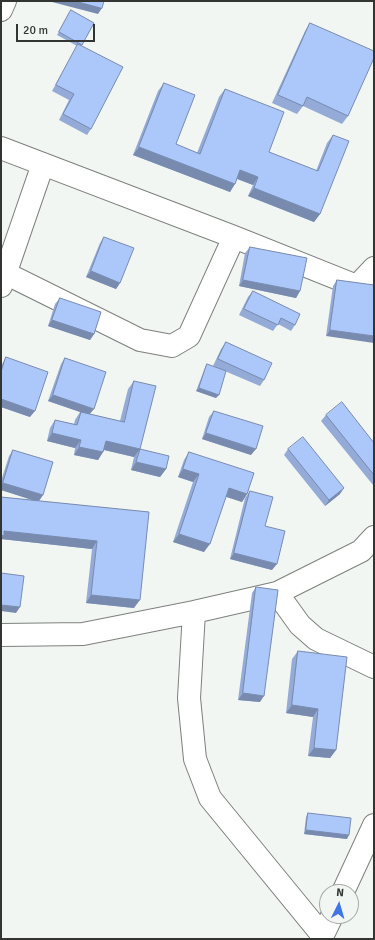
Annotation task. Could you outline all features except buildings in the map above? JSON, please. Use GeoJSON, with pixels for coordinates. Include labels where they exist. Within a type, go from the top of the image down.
{"type":"FeatureCollection","features":[{"type":"Feature","properties":{"kind":"street"},"geometry":{"type":"LineString","coordinates":[[1,10],[6,1]]}},
{"type":"Feature","properties":{"kind":"street"},"geometry":{"type":"LineString","coordinates":[[1,148],[234,237],[366,290],[374,268]]}},
{"type":"Feature","properties":{"kind":"street"},"geometry":{"type":"LineString","coordinates":[[44,164],[3,279],[140,340],[172,346],[189,336],[234,237]]}},
{"type":"Feature","properties":{"kind":"street"},"geometry":{"type":"LineString","coordinates":[[1,635],[83,634],[194,612],[277,593],[361,552],[374,537]]}},
{"type":"Feature","properties":{"kind":"street"},"geometry":{"type":"LineString","coordinates":[[277,593],[300,625],[316,639],[374,667]]}},
{"type":"Feature","properties":{"kind":"street"},"geometry":{"type":"LineString","coordinates":[[194,612],[189,698],[195,759],[210,798],[322,937],[328,924]]}},
{"type":"Feature","properties":{"kind":"street"},"geometry":{"type":"LineString","coordinates":[[347,884],[374,826]]}}]}
